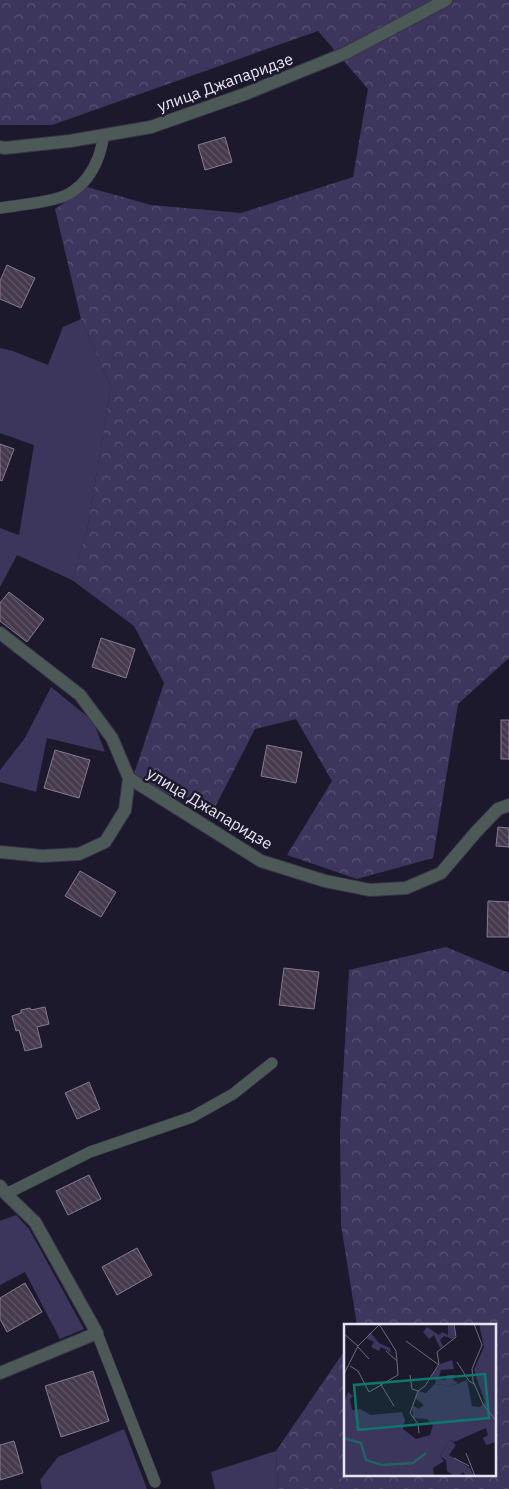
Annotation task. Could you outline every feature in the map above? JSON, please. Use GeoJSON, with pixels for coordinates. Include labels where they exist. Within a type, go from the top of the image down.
{"type":"FeatureCollection","features":[{"type":"Feature","properties":{"kind":"street","name":"улица Джапаридзе"},"geometry":{"type":"LineString","coordinates":[[0,147],[70,141],[151,127],[245,94],[346,54],[446,0]]}},
{"type":"Feature","properties":{"kind":"street","name":"улица Джапаридзе"},"geometry":{"type":"LineString","coordinates":[[0,633],[80,695],[112,738],[129,778],[125,810],[105,842],[79,854],[42,856],[0,852]]}},
{"type":"Feature","properties":{"kind":"street","name":"улица Джапаридзе"},"geometry":{"type":"LineString","coordinates":[[129,778],[261,861],[325,881],[370,890],[406,888],[441,873],[498,809],[509,805]]}},
{"type":"Feature","properties":{"kind":"street"},"geometry":{"type":"LineString","coordinates":[[0,1373],[97,1333],[35,1222],[3,1190]]}},
{"type":"Feature","properties":{"kind":"lane"},"geometry":{"type":"LineString","coordinates":[[0,208],[55,198],[71,193],[92,172],[104,135]]}},
{"type":"Feature","properties":{"kind":"lane"},"geometry":{"type":"LineString","coordinates":[[3,1190],[90,1152],[192,1118],[233,1094],[272,1063]]}},
{"type":"Feature","properties":{"kind":"lane"},"geometry":{"type":"LineString","coordinates":[[97,1333],[155,1482]]}},
{"type":"Feature","properties":{"kind":"green space"},"geometry":{"type":"Polygon","coordinates":[[[0,0],[509,0],[509,658],[458,704],[433,858],[357,879],[287,855],[332,781],[296,719],[255,729],[211,815],[133,777],[164,683],[134,626],[72,580],[87,531],[111,387],[81,319],[55,209],[87,187],[151,205],[241,213],[353,177],[368,89],[318,31],[52,125],[0,125],[0,0]]]}},
{"type":"Feature","properties":{"kind":"green space"},"geometry":{"type":"Polygon","coordinates":[[[81,319],[111,387],[87,531],[72,580],[17,555],[0,587],[0,528],[19,535],[34,445],[0,433],[0,348],[13,351],[48,365],[63,327],[81,319]]]}},
{"type":"Feature","properties":{"kind":"green space"},"geometry":{"type":"Polygon","coordinates":[[[51,687],[93,721],[105,752],[47,738],[36,792],[0,782],[0,770],[25,738],[51,687]]]}},
{"type":"Feature","properties":{"kind":"green space"},"geometry":{"type":"Polygon","coordinates":[[[446,947],[509,973],[509,1489],[278,1489],[276,1451],[344,1351],[344,1476],[496,1476],[496,1324],[357,1324],[341,1225],[340,1131],[349,970],[446,947]]]}},
{"type":"Feature","properties":{"kind":"green space"},"geometry":{"type":"Polygon","coordinates":[[[16,1215],[29,1229],[84,1329],[60,1339],[25,1272],[0,1285],[0,1221],[16,1215]]]}},
{"type":"Feature","properties":{"kind":"green space"},"geometry":{"type":"Polygon","coordinates":[[[124,1429],[147,1489],[42,1489],[40,1480],[58,1457],[124,1429]]]}},
{"type":"Feature","properties":{"kind":"green space"},"geometry":{"type":"Polygon","coordinates":[[[276,1451],[278,1489],[215,1489],[211,1472],[276,1451]]]}},
{"type":"Feature","properties":{"kind":"building"},"geometry":{"type":"Polygon","coordinates":[[[225,137],[232,162],[205,170],[198,145],[225,137]]]}},
{"type":"Feature","properties":{"kind":"building"},"geometry":{"type":"Polygon","coordinates":[[[7,265],[35,278],[21,308],[0,299],[0,281],[7,265]]]}},
{"type":"Feature","properties":{"kind":"building"},"geometry":{"type":"Polygon","coordinates":[[[0,444],[14,449],[2,481],[0,480],[0,444]]]}},
{"type":"Feature","properties":{"kind":"building"},"geometry":{"type":"Polygon","coordinates":[[[9,592],[44,619],[27,642],[0,621],[0,603],[9,592]]]}},
{"type":"Feature","properties":{"kind":"building"},"geometry":{"type":"Polygon","coordinates":[[[101,638],[135,649],[126,678],[92,667],[101,638]]]}},
{"type":"Feature","properties":{"kind":"building"},"geometry":{"type":"Polygon","coordinates":[[[501,720],[509,720],[509,759],[501,759],[501,720]]]}},
{"type":"Feature","properties":{"kind":"building"},"geometry":{"type":"Polygon","coordinates":[[[267,745],[302,752],[296,783],[261,776],[267,745]]]}},
{"type":"Feature","properties":{"kind":"building"},"geometry":{"type":"Polygon","coordinates":[[[55,750],[90,760],[79,798],[44,788],[55,750]]]}},
{"type":"Feature","properties":{"kind":"building"},"geometry":{"type":"Polygon","coordinates":[[[498,827],[509,828],[509,847],[496,846],[498,827]]]}},
{"type":"Feature","properties":{"kind":"building"},"geometry":{"type":"Polygon","coordinates":[[[80,871],[116,892],[101,917],[65,896],[80,871]]]}},
{"type":"Feature","properties":{"kind":"building"},"geometry":{"type":"Polygon","coordinates":[[[488,901],[509,902],[509,937],[487,937],[488,901]]]}},
{"type":"Feature","properties":{"kind":"building"},"geometry":{"type":"Polygon","coordinates":[[[284,968],[319,972],[314,1009],[279,1005],[284,968]]]}},
{"type":"Feature","properties":{"kind":"building"},"geometry":{"type":"Polygon","coordinates":[[[45,1007],[49,1024],[37,1027],[42,1047],[25,1051],[19,1030],[16,1031],[12,1016],[21,1013],[21,1010],[45,1007]]]}},
{"type":"Feature","properties":{"kind":"building"},"geometry":{"type":"Polygon","coordinates":[[[89,1082],[100,1109],[77,1119],[65,1093],[89,1082]]]}},
{"type":"Feature","properties":{"kind":"building"},"geometry":{"type":"Polygon","coordinates":[[[89,1175],[101,1199],[68,1215],[56,1191],[89,1175]]]}},
{"type":"Feature","properties":{"kind":"building"},"geometry":{"type":"Polygon","coordinates":[[[137,1248],[152,1275],[117,1295],[102,1267],[137,1248]]]}},
{"type":"Feature","properties":{"kind":"building"},"geometry":{"type":"Polygon","coordinates":[[[25,1283],[42,1312],[7,1332],[0,1319],[0,1298],[25,1283]]]}},
{"type":"Feature","properties":{"kind":"building"},"geometry":{"type":"Polygon","coordinates":[[[93,1371],[109,1421],[61,1437],[45,1386],[93,1371]]]}},
{"type":"Feature","properties":{"kind":"building"},"geometry":{"type":"Polygon","coordinates":[[[14,1441],[23,1473],[0,1480],[0,1445],[14,1441]]]}}]}
